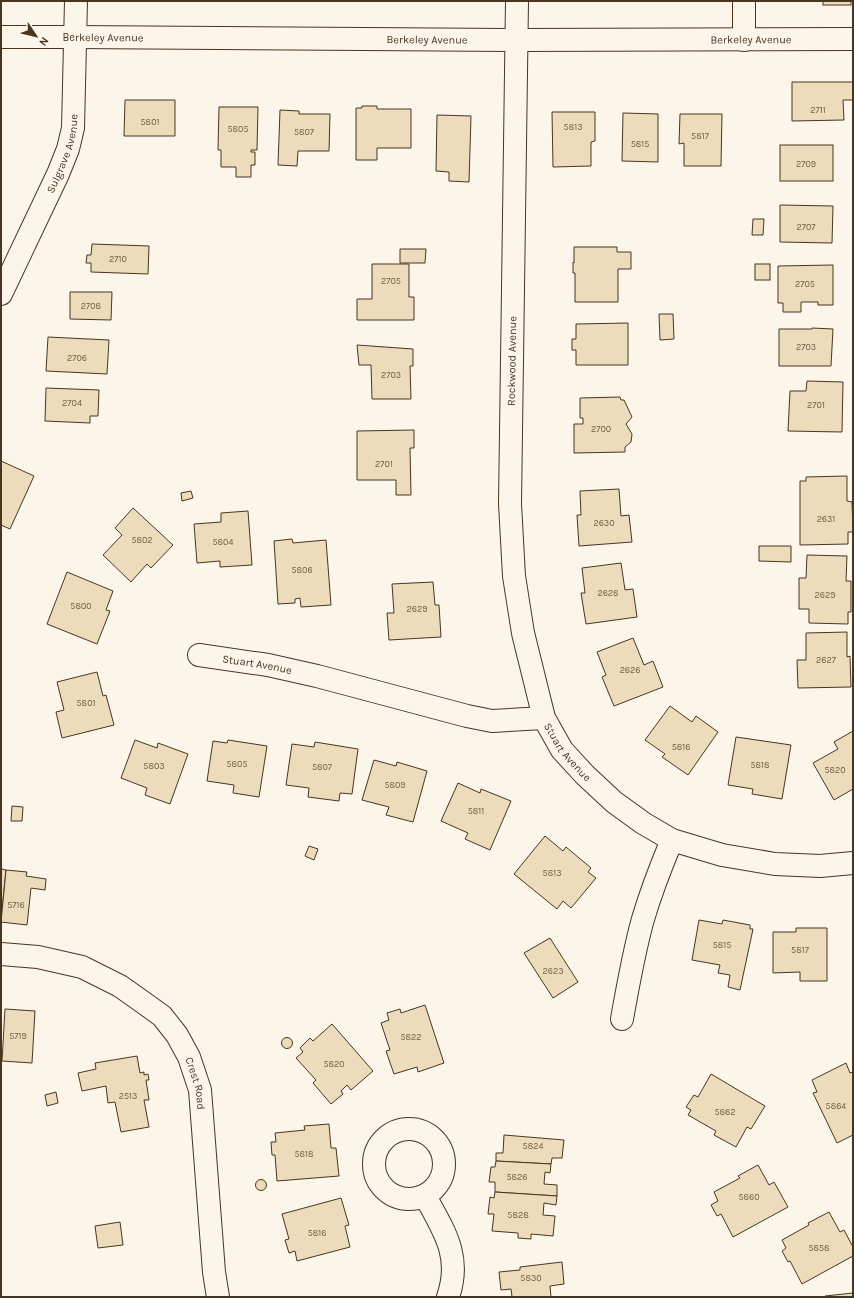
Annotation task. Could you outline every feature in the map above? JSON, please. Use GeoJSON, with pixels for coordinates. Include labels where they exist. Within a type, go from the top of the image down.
{"type":"FeatureCollection","features":[{"type":"Feature","properties":{"kind":"street","name":"Sulgrave Avenue"},"geometry":{"type":"LineString","coordinates":[[1,294],[58,174],[68,149],[73,128],[76,1]]}},
{"type":"Feature","properties":{"kind":"street","name":"Rockwood Avenue"},"geometry":{"type":"LineString","coordinates":[[517,1],[510,504],[514,576],[523,633],[544,718]]}},
{"type":"Feature","properties":{"kind":"street"},"geometry":{"type":"LineString","coordinates":[[744,1],[744,40]]}},
{"type":"Feature","properties":{"kind":"street","name":"Berkeley Avenue"},"geometry":{"type":"LineString","coordinates":[[1,37],[517,40],[853,39]]}},
{"type":"Feature","properties":{"kind":"street","name":"Stuart Avenue"},"geometry":{"type":"LineString","coordinates":[[199,654],[268,665],[317,676],[473,718],[492,721],[544,718],[562,750],[585,776],[614,802],[643,824],[672,840],[722,855],[775,864],[820,866],[853,863]]}},
{"type":"Feature","properties":{"kind":"street"},"geometry":{"type":"LineString","coordinates":[[622,1018],[631,969],[643,919],[656,878],[672,840]]}},
{"type":"Feature","properties":{"kind":"street","name":"Crest Road"},"geometry":{"type":"LineString","coordinates":[[1,954],[38,957],[82,967],[120,986],[162,1016],[177,1035],[189,1057],[200,1090],[214,1272],[218,1297]]}},
{"type":"Feature","properties":{"kind":"street"},"geometry":{"type":"LineString","coordinates":[[425,1196],[441,1224],[450,1246],[454,1263],[453,1278],[448,1297]]}},
{"type":"Feature","properties":{"kind":"building"},"geometry":{"type":"Polygon","coordinates":[[[823,1],[851,1],[851,5],[823,5],[823,1]]]}},
{"type":"Feature","properties":{"kind":"building"},"geometry":{"type":"Polygon","coordinates":[[[792,82],[853,82],[853,100],[843,100],[844,120],[792,121],[792,82]]]}},
{"type":"Feature","properties":{"kind":"building"},"geometry":{"type":"Polygon","coordinates":[[[125,100],[175,100],[175,136],[124,136],[125,100]]]}},
{"type":"Feature","properties":{"kind":"building"},"geometry":{"type":"Polygon","coordinates":[[[362,106],[377,106],[377,109],[411,109],[411,148],[377,148],[377,160],[356,160],[356,108],[362,108],[362,106]]]}},
{"type":"Feature","properties":{"kind":"building"},"geometry":{"type":"Polygon","coordinates":[[[219,107],[258,107],[257,150],[251,150],[251,152],[255,152],[255,165],[251,165],[251,177],[236,177],[236,167],[221,167],[221,150],[218,150],[219,107]]]}},
{"type":"Feature","properties":{"kind":"building"},"geometry":{"type":"Polygon","coordinates":[[[280,110],[299,111],[299,114],[330,114],[329,151],[298,151],[297,166],[278,165],[280,110]]]}},
{"type":"Feature","properties":{"kind":"building"},"geometry":{"type":"Polygon","coordinates":[[[552,112],[595,112],[595,141],[591,142],[591,166],[553,167],[552,112]]]}},
{"type":"Feature","properties":{"kind":"building"},"geometry":{"type":"Polygon","coordinates":[[[623,113],[658,114],[658,162],[622,161],[623,113]]]}},
{"type":"Feature","properties":{"kind":"building"},"geometry":{"type":"Polygon","coordinates":[[[680,114],[722,114],[721,166],[684,166],[684,143],[679,144],[680,114]]]}},
{"type":"Feature","properties":{"kind":"building"},"geometry":{"type":"Polygon","coordinates":[[[437,115],[471,116],[469,182],[449,181],[449,172],[436,171],[437,115]]]}},
{"type":"Feature","properties":{"kind":"building"},"geometry":{"type":"Polygon","coordinates":[[[780,145],[833,145],[833,181],[780,181],[780,145]]]}},
{"type":"Feature","properties":{"kind":"building"},"geometry":{"type":"Polygon","coordinates":[[[780,205],[833,206],[832,243],[780,242],[780,205]]]}},
{"type":"Feature","properties":{"kind":"building"},"geometry":{"type":"Polygon","coordinates":[[[753,219],[764,219],[763,235],[752,235],[753,219]]]}},
{"type":"Feature","properties":{"kind":"building"},"geometry":{"type":"Polygon","coordinates":[[[92,244],[149,246],[148,274],[91,272],[91,263],[86,263],[87,255],[91,255],[92,244]]]}},
{"type":"Feature","properties":{"kind":"building"},"geometry":{"type":"Polygon","coordinates":[[[574,247],[617,247],[617,252],[631,252],[631,269],[618,269],[618,302],[575,302],[575,273],[573,273],[574,247]]]}},
{"type":"Feature","properties":{"kind":"building"},"geometry":{"type":"Polygon","coordinates":[[[400,249],[426,249],[425,263],[400,263],[400,249]]]}},
{"type":"Feature","properties":{"kind":"building"},"geometry":{"type":"Polygon","coordinates":[[[372,264],[409,264],[409,297],[414,297],[414,320],[357,320],[357,299],[372,299],[372,264]]]}},
{"type":"Feature","properties":{"kind":"building"},"geometry":{"type":"Polygon","coordinates":[[[755,264],[770,264],[770,280],[755,280],[755,264]]]}},
{"type":"Feature","properties":{"kind":"building"},"geometry":{"type":"Polygon","coordinates":[[[833,265],[833,305],[818,305],[818,302],[801,302],[801,312],[783,312],[783,303],[778,303],[778,266],[833,265]]]}},
{"type":"Feature","properties":{"kind":"building"},"geometry":{"type":"Polygon","coordinates":[[[70,292],[112,292],[111,320],[70,319],[70,292]]]}},
{"type":"Feature","properties":{"kind":"building"},"geometry":{"type":"Polygon","coordinates":[[[659,314],[673,314],[674,339],[660,340],[659,314]]]}},
{"type":"Feature","properties":{"kind":"building"},"geometry":{"type":"Polygon","coordinates":[[[628,323],[628,365],[576,365],[576,350],[572,350],[572,339],[576,339],[576,324],[628,323]]]}},
{"type":"Feature","properties":{"kind":"building"},"geometry":{"type":"Polygon","coordinates":[[[779,329],[833,329],[831,366],[779,366],[779,329]]]}},
{"type":"Feature","properties":{"kind":"building"},"geometry":{"type":"Polygon","coordinates":[[[48,337],[109,340],[107,374],[46,371],[48,337]]]}},
{"type":"Feature","properties":{"kind":"building"},"geometry":{"type":"Polygon","coordinates":[[[357,345],[413,349],[413,366],[410,366],[411,399],[372,399],[371,365],[359,365],[357,345]]]}},
{"type":"Feature","properties":{"kind":"building"},"geometry":{"type":"Polygon","coordinates":[[[807,381],[843,382],[842,432],[788,431],[790,391],[806,391],[807,381]]]}},
{"type":"Feature","properties":{"kind":"building"},"geometry":{"type":"Polygon","coordinates":[[[46,388],[99,390],[98,416],[90,416],[90,423],[45,421],[46,388]]]}},
{"type":"Feature","properties":{"kind":"building"},"geometry":{"type":"Polygon","coordinates":[[[620,397],[621,400],[624,400],[632,417],[626,424],[632,434],[631,442],[625,447],[625,452],[574,453],[574,424],[583,424],[583,418],[580,418],[580,398],[620,397]]]}},
{"type":"Feature","properties":{"kind":"building"},"geometry":{"type":"Polygon","coordinates":[[[414,430],[414,448],[410,448],[411,495],[396,495],[396,480],[357,480],[357,431],[414,430]]]}},
{"type":"Feature","properties":{"kind":"building"},"geometry":{"type":"Polygon","coordinates":[[[1,461],[34,476],[10,529],[1,525],[1,461]]]}},
{"type":"Feature","properties":{"kind":"building"},"geometry":{"type":"Polygon","coordinates":[[[847,476],[847,501],[852,502],[853,532],[848,532],[848,544],[800,545],[800,481],[806,481],[806,477],[847,476]]]}},
{"type":"Feature","properties":{"kind":"building"},"geometry":{"type":"Polygon","coordinates":[[[619,489],[621,516],[629,515],[632,542],[579,546],[577,515],[581,515],[580,491],[619,489]]]}},
{"type":"Feature","properties":{"kind":"building"},"geometry":{"type":"Polygon","coordinates":[[[191,491],[193,498],[182,501],[181,493],[191,491]]]}},
{"type":"Feature","properties":{"kind":"building"},"geometry":{"type":"Polygon","coordinates":[[[133,508],[173,545],[151,568],[147,564],[131,582],[103,555],[122,535],[115,528],[133,508]]]}},
{"type":"Feature","properties":{"kind":"building"},"geometry":{"type":"Polygon","coordinates":[[[248,511],[252,565],[220,567],[220,561],[197,563],[194,524],[221,522],[221,513],[248,511]]]}},
{"type":"Feature","properties":{"kind":"building"},"geometry":{"type":"Polygon","coordinates":[[[292,539],[293,543],[326,540],[331,605],[301,607],[300,598],[295,599],[295,603],[278,604],[274,541],[292,539]]]}},
{"type":"Feature","properties":{"kind":"building"},"geometry":{"type":"Polygon","coordinates":[[[759,546],[791,546],[791,562],[759,561],[759,546]]]}},
{"type":"Feature","properties":{"kind":"building"},"geometry":{"type":"Polygon","coordinates":[[[807,555],[847,556],[846,581],[851,581],[851,612],[848,612],[848,624],[809,623],[809,609],[799,609],[799,578],[806,578],[807,555]]]}},
{"type":"Feature","properties":{"kind":"building"},"geometry":{"type":"Polygon","coordinates":[[[621,563],[625,590],[633,589],[637,617],[586,624],[581,593],[585,593],[582,568],[621,563]]]}},
{"type":"Feature","properties":{"kind":"building"},"geometry":{"type":"Polygon","coordinates":[[[67,572],[113,591],[106,610],[110,611],[97,644],[47,624],[67,572]]]}},
{"type":"Feature","properties":{"kind":"building"},"geometry":{"type":"Polygon","coordinates":[[[433,582],[435,605],[439,605],[441,637],[389,640],[387,613],[394,613],[392,584],[433,582]]]}},
{"type":"Feature","properties":{"kind":"building"},"geometry":{"type":"Polygon","coordinates":[[[847,632],[847,657],[850,656],[851,687],[798,688],[797,660],[806,660],[806,633],[847,632]]]}},
{"type":"Feature","properties":{"kind":"building"},"geometry":{"type":"Polygon","coordinates":[[[633,638],[644,665],[653,661],[663,687],[614,706],[602,677],[606,675],[597,652],[633,638]]]}},
{"type":"Feature","properties":{"kind":"building"},"geometry":{"type":"Polygon","coordinates":[[[97,672],[103,696],[106,695],[114,725],[62,738],[56,712],[64,710],[57,682],[97,672]]]}},
{"type":"Feature","properties":{"kind":"building"},"geometry":{"type":"Polygon","coordinates":[[[670,706],[692,722],[696,716],[718,732],[688,775],[662,757],[665,754],[645,740],[670,706]]]}},
{"type":"Feature","properties":{"kind":"building"},"geometry":{"type":"Polygon","coordinates":[[[853,731],[853,789],[834,800],[813,763],[838,749],[834,742],[853,731]]]}},
{"type":"Feature","properties":{"kind":"building"},"geometry":{"type":"Polygon","coordinates":[[[736,737],[791,745],[782,799],[752,794],[753,789],[728,785],[736,737]]]}},
{"type":"Feature","properties":{"kind":"building"},"geometry":{"type":"Polygon","coordinates":[[[135,740],[157,748],[158,743],[188,754],[170,804],[145,795],[147,788],[121,778],[135,740]]]}},
{"type":"Feature","properties":{"kind":"building"},"geometry":{"type":"Polygon","coordinates":[[[228,740],[267,746],[259,797],[233,793],[234,785],[207,781],[213,741],[227,743],[228,740]]]}},
{"type":"Feature","properties":{"kind":"building"},"geometry":{"type":"Polygon","coordinates":[[[315,742],[358,749],[352,794],[340,793],[339,801],[308,797],[309,788],[286,785],[292,744],[314,747],[315,742]]]}},
{"type":"Feature","properties":{"kind":"building"},"geometry":{"type":"Polygon","coordinates":[[[374,760],[396,766],[397,762],[427,771],[413,822],[386,815],[389,807],[362,800],[374,760]]]}},
{"type":"Feature","properties":{"kind":"building"},"geometry":{"type":"Polygon","coordinates":[[[458,783],[480,793],[481,789],[511,801],[490,850],[465,839],[468,833],[441,821],[458,783]]]}},
{"type":"Feature","properties":{"kind":"building"},"geometry":{"type":"Polygon","coordinates":[[[12,806],[23,807],[22,821],[11,821],[12,806]]]}},
{"type":"Feature","properties":{"kind":"building"},"geometry":{"type":"Polygon","coordinates":[[[545,836],[563,851],[566,847],[591,868],[588,872],[596,878],[571,908],[563,901],[557,909],[514,874],[545,836]]]}},
{"type":"Feature","properties":{"kind":"building"},"geometry":{"type":"Polygon","coordinates":[[[309,846],[318,849],[314,860],[305,856],[309,846]]]}},
{"type":"Feature","properties":{"kind":"building"},"geometry":{"type":"Polygon","coordinates":[[[1,869],[6,870],[1,920],[1,869]]]}},
{"type":"Feature","properties":{"kind":"building"},"geometry":{"type":"Polygon","coordinates":[[[6,870],[27,872],[26,876],[46,879],[45,890],[31,888],[27,925],[1,922],[6,870]]]}},
{"type":"Feature","properties":{"kind":"building"},"geometry":{"type":"Polygon","coordinates":[[[699,920],[722,924],[723,920],[750,925],[750,929],[753,929],[740,990],[728,987],[730,975],[718,973],[720,965],[692,960],[699,920]]]}},
{"type":"Feature","properties":{"kind":"building"},"geometry":{"type":"Polygon","coordinates":[[[796,928],[827,928],[827,981],[800,981],[800,972],[773,973],[773,932],[796,932],[796,928]]]}},
{"type":"Feature","properties":{"kind":"building"},"geometry":{"type":"Polygon","coordinates":[[[550,938],[578,982],[553,998],[524,953],[550,938]]]}},
{"type":"Feature","properties":{"kind":"building"},"geometry":{"type":"Polygon","coordinates":[[[425,1005],[444,1063],[418,1072],[417,1067],[394,1074],[386,1051],[390,1050],[381,1023],[389,1020],[387,1013],[400,1009],[401,1013],[425,1005]]]}},
{"type":"Feature","properties":{"kind":"building"},"geometry":{"type":"Polygon","coordinates":[[[5,1009],[35,1011],[32,1063],[2,1061],[5,1009]]]}},
{"type":"Feature","properties":{"kind":"building"},"geometry":{"type":"Polygon","coordinates":[[[332,1024],[373,1071],[351,1090],[347,1085],[341,1091],[343,1094],[331,1104],[313,1083],[316,1080],[296,1058],[303,1052],[300,1048],[310,1038],[313,1041],[332,1024]]]}},
{"type":"Feature","properties":{"kind":"building"},"geometry":{"type":"Polygon","coordinates":[[[287,1037],[291,1039],[293,1043],[291,1047],[287,1049],[283,1047],[281,1043],[283,1039],[287,1037]]]}},
{"type":"Feature","properties":{"kind":"building"},"geometry":{"type":"Polygon","coordinates":[[[137,1056],[140,1073],[144,1072],[144,1075],[148,1074],[149,1080],[146,1080],[149,1100],[144,1100],[149,1127],[121,1132],[115,1102],[108,1103],[106,1086],[82,1091],[78,1073],[96,1069],[95,1063],[137,1056]]]}},
{"type":"Feature","properties":{"kind":"building"},"geometry":{"type":"Polygon","coordinates":[[[846,1063],[850,1073],[853,1072],[853,1135],[837,1143],[813,1093],[817,1092],[812,1080],[846,1063]]]}},
{"type":"Feature","properties":{"kind":"building"},"geometry":{"type":"Polygon","coordinates":[[[711,1074],[765,1106],[751,1129],[747,1127],[736,1147],[714,1135],[716,1131],[688,1115],[691,1110],[686,1107],[694,1095],[698,1097],[711,1074]]]}},
{"type":"Feature","properties":{"kind":"building"},"geometry":{"type":"Polygon","coordinates":[[[56,1092],[58,1103],[47,1106],[45,1095],[56,1092]]]}},
{"type":"Feature","properties":{"kind":"building"},"geometry":{"type":"Polygon","coordinates":[[[329,1124],[331,1148],[336,1148],[339,1176],[277,1181],[275,1155],[272,1155],[271,1142],[276,1142],[275,1133],[305,1130],[304,1126],[329,1124]]]}},
{"type":"Feature","properties":{"kind":"building"},"geometry":{"type":"Polygon","coordinates":[[[504,1135],[564,1140],[562,1158],[552,1158],[551,1164],[496,1161],[496,1153],[503,1153],[504,1135]]]}},
{"type":"Feature","properties":{"kind":"building"},"geometry":{"type":"Polygon","coordinates":[[[496,1161],[551,1164],[550,1173],[545,1172],[544,1184],[557,1185],[557,1196],[495,1192],[495,1182],[489,1182],[491,1167],[495,1167],[496,1161]]]}},
{"type":"Feature","properties":{"kind":"building"},"geometry":{"type":"Polygon","coordinates":[[[758,1165],[769,1185],[774,1182],[788,1207],[733,1237],[721,1214],[717,1216],[711,1205],[718,1201],[714,1192],[740,1178],[738,1176],[758,1165]]]}},
{"type":"Feature","properties":{"kind":"building"},"geometry":{"type":"Polygon","coordinates":[[[259,1180],[263,1180],[265,1181],[265,1189],[259,1190],[256,1187],[256,1183],[259,1180]]]}},
{"type":"Feature","properties":{"kind":"building"},"geometry":{"type":"Polygon","coordinates":[[[495,1192],[557,1196],[556,1205],[544,1203],[543,1215],[555,1216],[553,1236],[531,1234],[531,1239],[518,1238],[518,1233],[492,1231],[494,1214],[488,1214],[490,1197],[494,1198],[495,1192]]]}},
{"type":"Feature","properties":{"kind":"building"},"geometry":{"type":"Polygon","coordinates":[[[341,1198],[349,1225],[345,1226],[350,1247],[297,1261],[295,1251],[289,1253],[285,1240],[289,1239],[282,1214],[341,1198]]]}},
{"type":"Feature","properties":{"kind":"building"},"geometry":{"type":"Polygon","coordinates":[[[829,1212],[840,1232],[844,1230],[853,1247],[853,1256],[802,1284],[790,1261],[788,1262],[782,1251],[786,1248],[782,1240],[809,1225],[808,1223],[829,1212]]]}},
{"type":"Feature","properties":{"kind":"building"},"geometry":{"type":"Polygon","coordinates":[[[120,1222],[123,1245],[98,1248],[95,1226],[120,1222]]]}},
{"type":"Feature","properties":{"kind":"building"},"geometry":{"type":"Polygon","coordinates":[[[562,1262],[564,1284],[550,1286],[551,1297],[512,1297],[511,1289],[501,1290],[499,1272],[520,1270],[520,1267],[562,1262]]]}},
{"type":"Feature","properties":{"kind":"building"},"geometry":{"type":"Polygon","coordinates":[[[853,1293],[853,1297],[825,1297],[825,1296],[853,1293]]]}}]}
